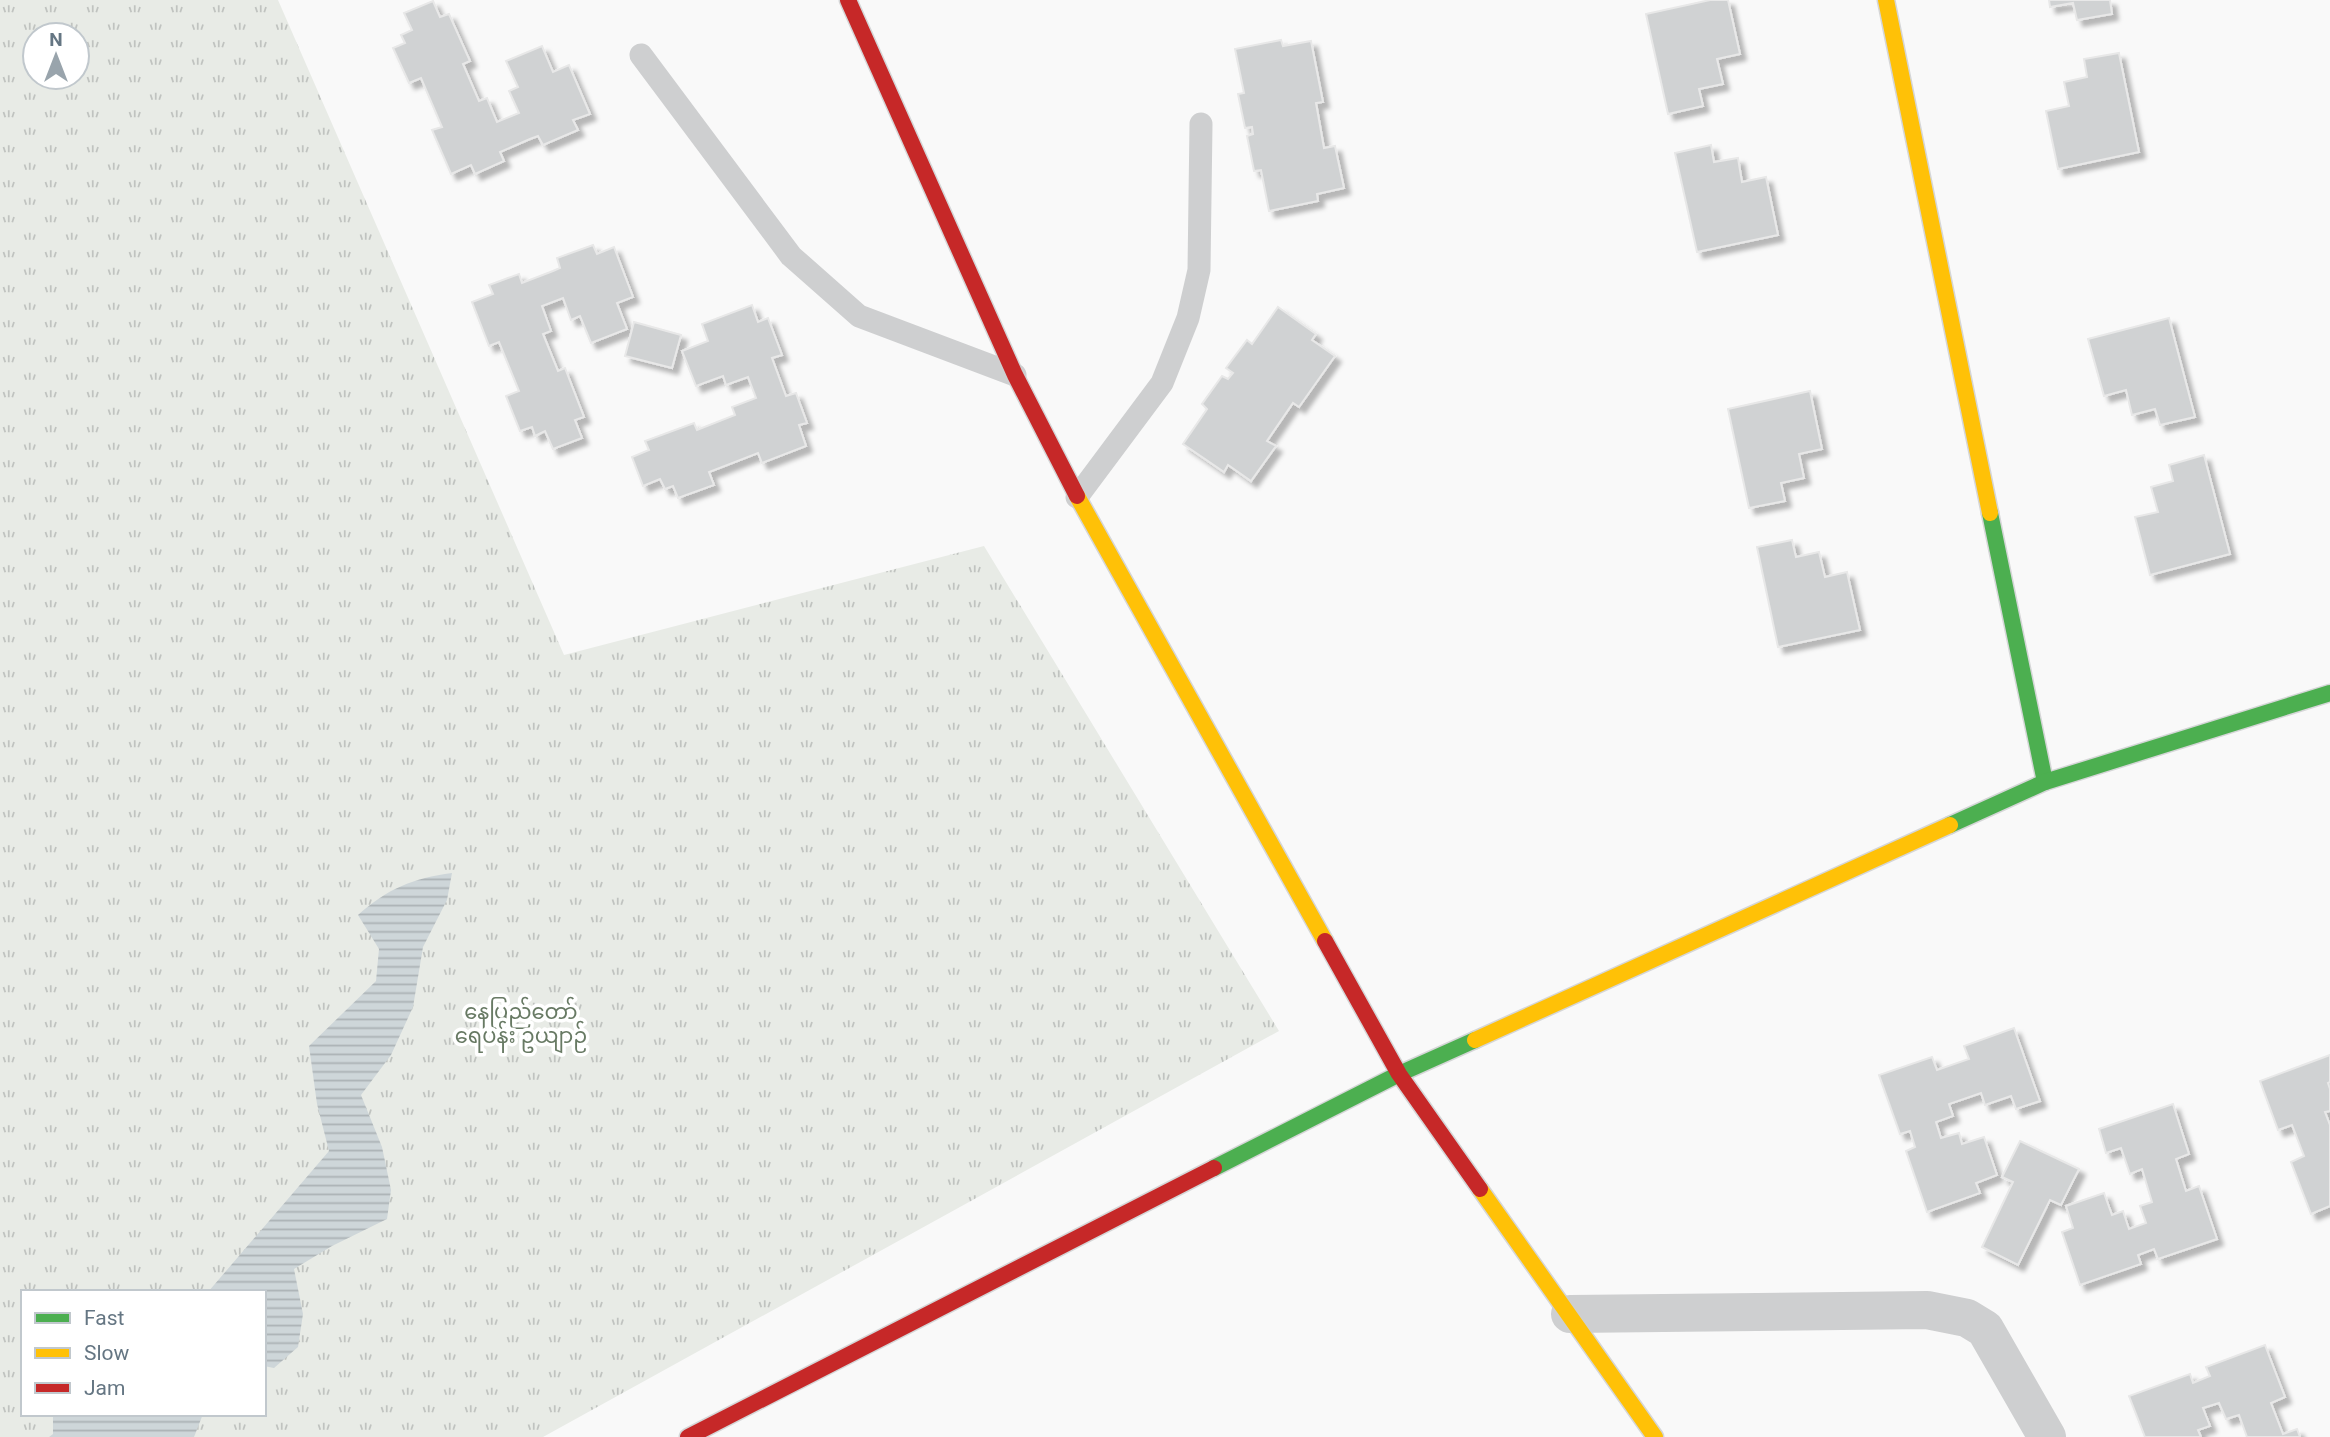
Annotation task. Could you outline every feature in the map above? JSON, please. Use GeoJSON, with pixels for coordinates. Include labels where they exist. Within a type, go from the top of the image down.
{"type":"FeatureCollection","features":[{"type":"Feature","properties":{"kind":"street"},"geometry":{"type":"LineString","coordinates":[[848,0],[1015,375],[1077,497],[1399,1074],[1655,1437]]}},
{"type":"Feature","properties":{"kind":"street"},"geometry":{"type":"LineString","coordinates":[[1886,0],[2045,782]]}},
{"type":"Feature","properties":{"kind":"street"},"geometry":{"type":"LineString","coordinates":[[688,1437],[1399,1074],[2045,782],[2330,693]]}},
{"type":"Feature","properties":{"kind":"street"},"geometry":{"type":"LineString","coordinates":[[1570,1314],[1927,1310],[1967,1318],[1985,1329],[2047,1437]]}},
{"type":"Feature","properties":{"kind":"lane"},"geometry":{"type":"LineString","coordinates":[[640,55],[791,256],[859,316],[1015,375]]}},
{"type":"Feature","properties":{"kind":"lane"},"geometry":{"type":"LineString","coordinates":[[1077,497],[1162,383],[1188,318],[1199,270],[1201,124]]}},
{"type":"Feature","properties":{"kind":"green space","name":"နေပြည်တော် ရေပန်း ဥယျာဉ်"},"geometry":{"type":"Polygon","coordinates":[[[0,0],[278,0],[564,655],[984,546],[1279,1031],[543,1437],[0,1437],[0,0]]]}},
{"type":"Feature","properties":{"kind":"shaded area"},"geometry":{"type":"Polygon","coordinates":[[[452,873],[447,900],[423,947],[413,1007],[391,1055],[361,1095],[382,1147],[391,1190],[387,1219],[332,1246],[294,1269],[303,1314],[298,1347],[274,1368],[266,1366],[266,1290],[210,1290],[329,1151],[317,1104],[309,1046],[376,981],[379,949],[358,915],[379,898],[401,886],[452,873]]]}},
{"type":"Feature","properties":{"kind":"shaded area"},"geometry":{"type":"Polygon","coordinates":[[[53,1416],[202,1416],[194,1437],[49,1437],[53,1434],[53,1416]]]}},
{"type":"Feature","properties":{"kind":"building"},"geometry":{"type":"Polygon","coordinates":[[[1710,0],[1728,0],[1740,54],[1717,59],[1723,84],[1699,89],[1703,106],[1668,114],[1646,14],[1710,0]]]}},
{"type":"Feature","properties":{"kind":"building"},"geometry":{"type":"Polygon","coordinates":[[[2049,0],[2110,0],[2112,14],[2077,20],[2073,3],[2050,7],[2049,0]]]}},
{"type":"Feature","properties":{"kind":"building"},"geometry":{"type":"Polygon","coordinates":[[[433,1],[440,17],[449,14],[470,61],[463,64],[479,101],[487,98],[497,122],[519,113],[509,91],[518,87],[506,61],[542,46],[553,72],[569,65],[590,114],[573,120],[578,130],[543,145],[538,136],[530,139],[500,152],[504,161],[475,174],[471,165],[451,174],[432,130],[442,127],[421,78],[409,83],[393,48],[405,43],[401,35],[412,30],[404,13],[433,1]]]}},
{"type":"Feature","properties":{"kind":"building"},"geometry":{"type":"Polygon","coordinates":[[[1281,40],[1283,46],[1311,41],[1323,102],[1316,103],[1324,148],[1335,146],[1344,188],[1317,194],[1318,201],[1269,211],[1261,170],[1254,171],[1247,136],[1253,134],[1252,127],[1245,128],[1238,94],[1244,93],[1235,49],[1281,40]]]}},
{"type":"Feature","properties":{"kind":"building"},"geometry":{"type":"Polygon","coordinates":[[[2119,53],[2139,152],[2058,169],[2046,111],[2069,106],[2064,82],[2087,77],[2084,59],[2119,53]]]}},
{"type":"Feature","properties":{"kind":"building"},"geometry":{"type":"Polygon","coordinates":[[[1711,145],[1714,162],[1738,158],[1742,182],[1766,177],[1778,235],[1697,252],[1675,153],[1711,145]]]}},
{"type":"Feature","properties":{"kind":"building"},"geometry":{"type":"Polygon","coordinates":[[[593,245],[597,254],[614,247],[633,297],[617,303],[627,329],[591,343],[580,316],[571,320],[563,298],[542,306],[551,331],[543,334],[558,371],[565,368],[584,417],[575,420],[582,438],[553,449],[545,431],[535,436],[532,427],[520,431],[506,396],[519,391],[499,342],[489,346],[472,302],[493,294],[489,285],[519,274],[522,283],[560,268],[557,258],[593,245]]]}},
{"type":"Feature","properties":{"kind":"building"},"geometry":{"type":"Polygon","coordinates":[[[752,305],[758,322],[768,318],[782,355],[772,358],[786,396],[796,393],[807,423],[799,425],[806,446],[762,463],[758,453],[709,472],[714,485],[678,498],[673,486],[665,489],[660,479],[643,486],[632,457],[649,450],[645,441],[694,423],[697,430],[735,415],[732,407],[756,398],[748,377],[726,385],[723,376],[696,386],[682,351],[708,341],[702,324],[752,305]]]}},
{"type":"Feature","properties":{"kind":"building"},"geometry":{"type":"Polygon","coordinates":[[[1278,307],[1316,334],[1312,340],[1335,356],[1299,407],[1293,403],[1267,441],[1276,446],[1251,481],[1228,465],[1224,472],[1183,444],[1207,409],[1202,404],[1222,376],[1228,379],[1233,373],[1226,368],[1247,340],[1252,344],[1278,307]]]}},
{"type":"Feature","properties":{"kind":"building"},"geometry":{"type":"Polygon","coordinates":[[[2169,318],[2195,417],[2160,425],[2155,409],[2132,415],[2126,390],[2104,396],[2088,339],[2169,318]]]}},
{"type":"Feature","properties":{"kind":"building"},"geometry":{"type":"Polygon","coordinates":[[[634,322],[681,335],[672,368],[625,356],[634,322]]]}},
{"type":"Feature","properties":{"kind":"building"},"geometry":{"type":"Polygon","coordinates":[[[1810,391],[1822,449],[1799,454],[1804,478],[1781,483],[1785,501],[1749,508],[1728,409],[1810,391]]]}},
{"type":"Feature","properties":{"kind":"building"},"geometry":{"type":"Polygon","coordinates":[[[2204,455],[2230,554],[2150,575],[2135,517],[2158,512],[2151,487],[2173,481],[2169,465],[2204,455]]]}},
{"type":"Feature","properties":{"kind":"building"},"geometry":{"type":"Polygon","coordinates":[[[1792,540],[1796,557],[1819,552],[1825,577],[1847,572],[1860,630],[1778,647],[1757,547],[1792,540]]]}},
{"type":"Feature","properties":{"kind":"building"},"geometry":{"type":"Polygon","coordinates":[[[2014,1028],[2040,1101],[2016,1109],[2011,1096],[1985,1105],[1981,1093],[1949,1104],[1953,1116],[1936,1122],[1941,1138],[1959,1133],[1962,1144],[1984,1137],[1997,1175],[1976,1183],[1980,1193],[1927,1212],[1906,1151],[1915,1147],[1910,1131],[1900,1134],[1879,1075],[1932,1057],[1937,1070],[1969,1059],[1964,1046],[2014,1028]]]}},
{"type":"Feature","properties":{"kind":"building"},"geometry":{"type":"Polygon","coordinates":[[[2330,1055],[2330,1111],[2325,1112],[2330,1125],[2330,1206],[2311,1214],[2291,1162],[2304,1156],[2292,1125],[2278,1130],[2260,1081],[2330,1055]]]}},
{"type":"Feature","properties":{"kind":"building"},"geometry":{"type":"Polygon","coordinates":[[[2173,1104],[2189,1154],[2176,1159],[2186,1191],[2199,1186],[2217,1239],[2158,1259],[2154,1249],[2138,1255],[2141,1264],[2080,1285],[2062,1232],[2073,1228],[2066,1206],[2104,1193],[2112,1215],[2123,1211],[2129,1229],[2146,1223],[2140,1206],[2152,1202],[2142,1169],[2130,1174],[2121,1148],[2106,1153],[2099,1129],[2173,1104]]]}},
{"type":"Feature","properties":{"kind":"building"},"geometry":{"type":"Polygon","coordinates":[[[2020,1141],[2079,1169],[2061,1205],[2050,1200],[2018,1265],[1982,1247],[2013,1182],[2002,1177],[2020,1141]]]}},
{"type":"Feature","properties":{"kind":"building"},"geometry":{"type":"Polygon","coordinates":[[[2265,1345],[2285,1397],[2271,1403],[2283,1434],[2297,1429],[2300,1437],[2247,1437],[2239,1415],[2226,1419],[2219,1403],[2203,1408],[2210,1426],[2198,1430],[2201,1437],[2145,1437],[2129,1396],[2190,1374],[2193,1383],[2210,1376],[2206,1367],[2265,1345]]]}},
{"type":"Feature","properties":{"kind":"traffic: fast"},"geometry":{"type":"LineString","coordinates":[[1990,513],[2045,782]]}},
{"type":"Feature","properties":{"kind":"traffic: fast"},"geometry":{"type":"LineString","coordinates":[[1950,825],[2045,782],[2330,693]]}},
{"type":"Feature","properties":{"kind":"traffic: fast"},"geometry":{"type":"LineString","coordinates":[[1214,1168],[1399,1074],[1475,1040]]}},
{"type":"Feature","properties":{"kind":"traffic: slow"},"geometry":{"type":"LineString","coordinates":[[1886,0],[1990,513]]}},
{"type":"Feature","properties":{"kind":"traffic: slow"},"geometry":{"type":"LineString","coordinates":[[1077,496],[1325,941]]}},
{"type":"Feature","properties":{"kind":"traffic: slow"},"geometry":{"type":"LineString","coordinates":[[1475,1040],[1950,825]]}},
{"type":"Feature","properties":{"kind":"traffic: slow"},"geometry":{"type":"LineString","coordinates":[[1480,1189],[1655,1437]]}},
{"type":"Feature","properties":{"kind":"traffic: jam"},"geometry":{"type":"LineString","coordinates":[[848,0],[1015,375],[1077,496]]}},
{"type":"Feature","properties":{"kind":"traffic: jam"},"geometry":{"type":"LineString","coordinates":[[1325,941],[1399,1074],[1480,1189]]}},
{"type":"Feature","properties":{"kind":"traffic: jam"},"geometry":{"type":"LineString","coordinates":[[688,1437],[1214,1168]]}}]}
